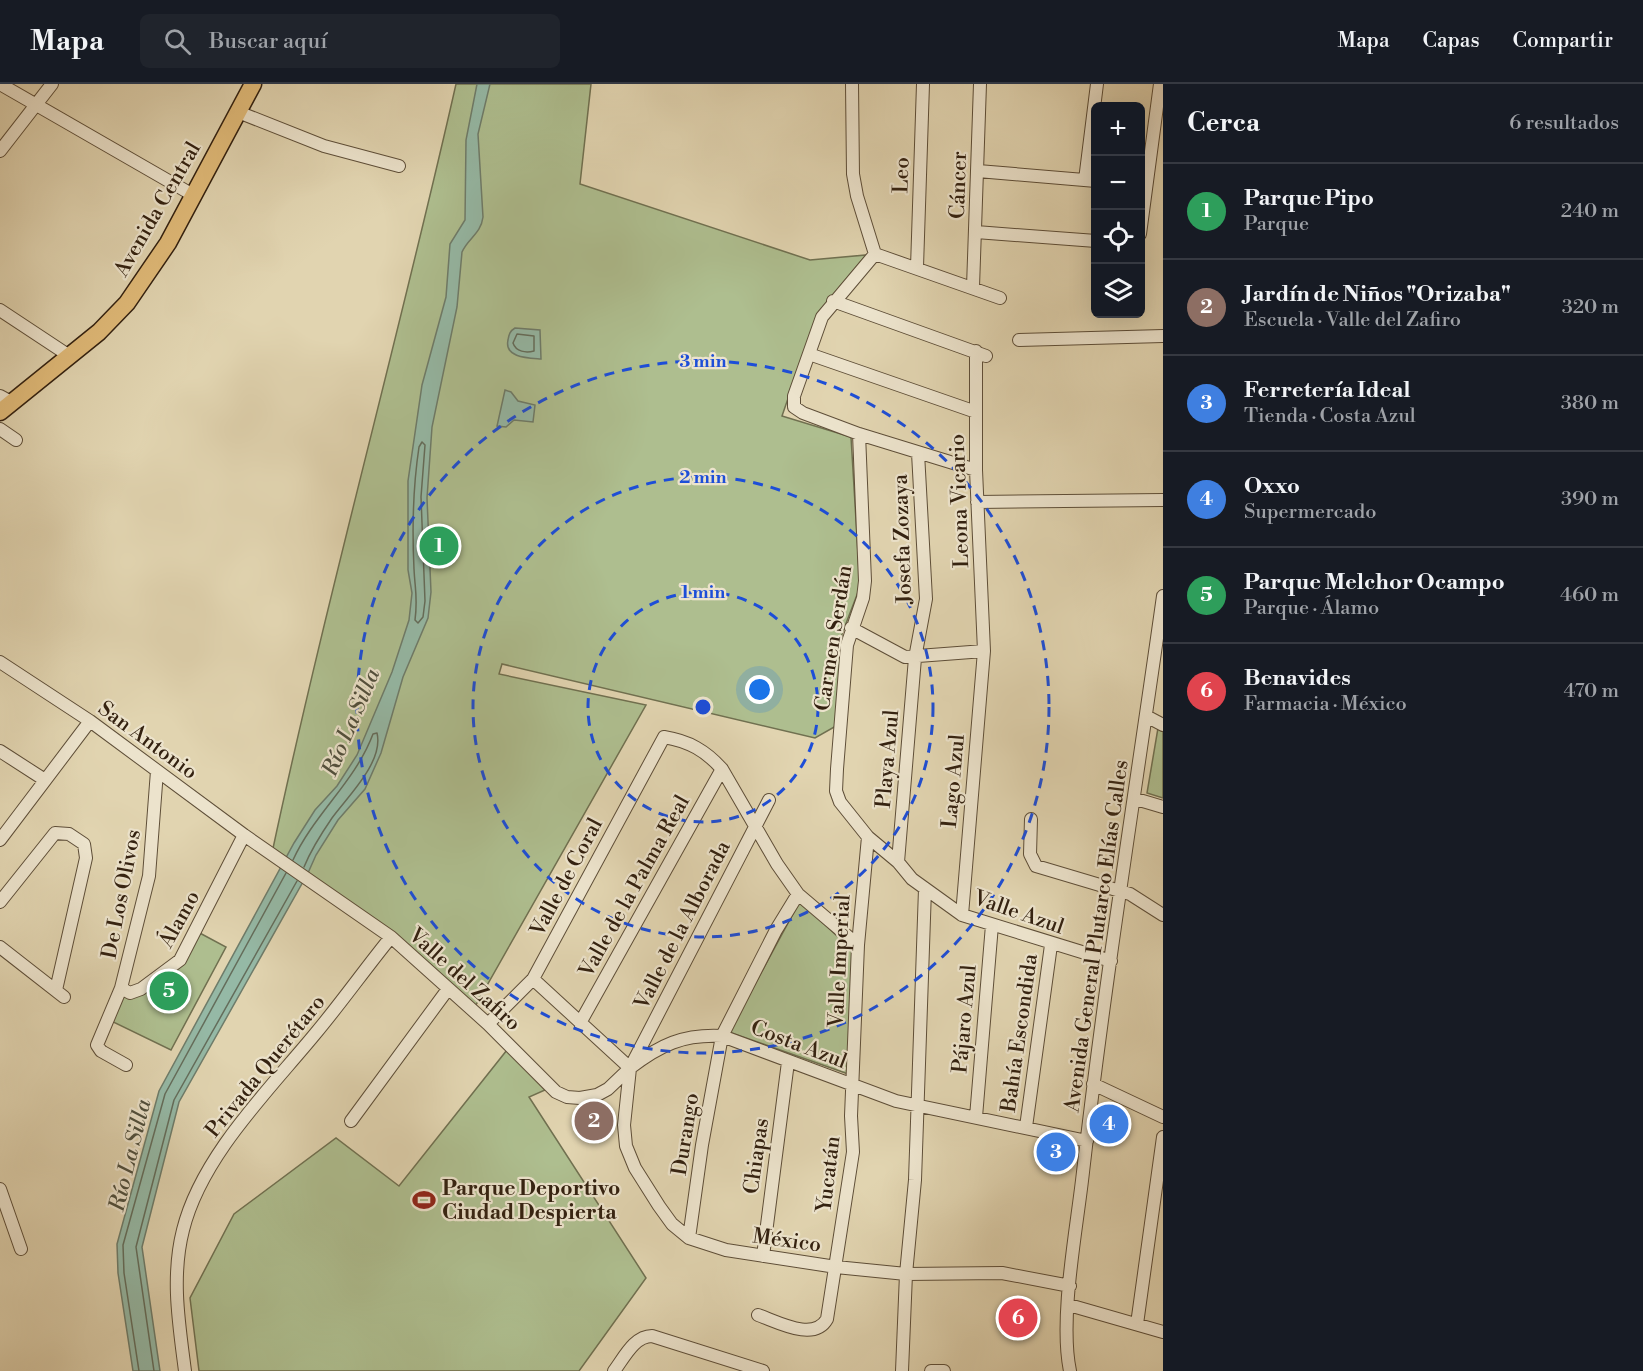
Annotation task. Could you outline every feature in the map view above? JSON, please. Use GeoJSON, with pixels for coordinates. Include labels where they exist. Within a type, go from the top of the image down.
{"type":"FeatureCollection","features":[{"type":"Feature","properties":{"kind":"main road","name":"Avenida Central"},"geometry":{"type":"LineString","coordinates":[[4,404],[99,332],[127,303],[153,267],[253,84]]}},
{"type":"Feature","properties":{"kind":"street"},"geometry":{"type":"LineString","coordinates":[[0,84],[194,195]]}},
{"type":"Feature","properties":{"kind":"street"},"geometry":{"type":"LineString","coordinates":[[0,151],[52,84]]}},
{"type":"Feature","properties":{"kind":"street"},"geometry":{"type":"LineString","coordinates":[[852,84],[853,174],[857,196],[875,254]]}},
{"type":"Feature","properties":{"kind":"street","name":"Leo"},"geometry":{"type":"LineString","coordinates":[[917,267],[923,84]]}},
{"type":"Feature","properties":{"kind":"street","name":"Cáncer"},"geometry":{"type":"LineString","coordinates":[[973,287],[980,84]]}},
{"type":"Feature","properties":{"kind":"street"},"geometry":{"type":"LineString","coordinates":[[978,171],[1090,180],[1097,84]]}},
{"type":"Feature","properties":{"kind":"street"},"geometry":{"type":"LineString","coordinates":[[1145,174],[1160,84]]}},
{"type":"Feature","properties":{"kind":"street"},"geometry":{"type":"LineString","coordinates":[[238,112],[324,146],[399,166]]}},
{"type":"Feature","properties":{"kind":"street"},"geometry":{"type":"LineString","coordinates":[[976,232],[1091,241]]}},
{"type":"Feature","properties":{"kind":"street"},"geometry":{"type":"LineString","coordinates":[[875,254],[1000,298]]}},
{"type":"Feature","properties":{"kind":"street"},"geometry":{"type":"LineString","coordinates":[[875,254],[833,301],[819,324],[793,399],[794,406],[803,413],[859,434],[976,470]]}},
{"type":"Feature","properties":{"kind":"street","name":"Leona Vicario"},"geometry":{"type":"LineString","coordinates":[[833,301],[981,353],[976,412],[976,470],[984,651]]}},
{"type":"Feature","properties":{"kind":"street"},"geometry":{"type":"LineString","coordinates":[[0,310],[68,355]]}},
{"type":"Feature","properties":{"kind":"street"},"geometry":{"type":"LineString","coordinates":[[1019,340],[1163,336]]}},
{"type":"Feature","properties":{"kind":"street"},"geometry":{"type":"LineString","coordinates":[[809,354],[976,412]]}},
{"type":"Feature","properties":{"kind":"street"},"geometry":{"type":"LineString","coordinates":[[0,429],[16,440]]}},
{"type":"Feature","properties":{"kind":"street","name":"Carmen Serdán"},"geometry":{"type":"LineString","coordinates":[[859,434],[865,581],[863,598],[847,645],[838,736],[836,791],[843,807],[868,837]]}},
{"type":"Feature","properties":{"kind":"street","name":"Josefa Zozaya"},"geometry":{"type":"LineString","coordinates":[[915,658],[926,599],[918,453]]}},
{"type":"Feature","properties":{"kind":"street"},"geometry":{"type":"LineString","coordinates":[[977,502],[1163,500]]}},
{"type":"Feature","properties":{"kind":"street","name":"Avenida General Plutarco Elías Calles"},"geometry":{"type":"LineString","coordinates":[[1061,1371],[1066,1353],[1070,1286],[1093,1084],[1136,800],[1163,596]]}},
{"type":"Feature","properties":{"kind":"street"},"geometry":{"type":"LineString","coordinates":[[851,628],[901,656],[915,658],[984,651]]}},
{"type":"Feature","properties":{"kind":"street","name":"Lago Azul"},"geometry":{"type":"LineString","coordinates":[[962,915],[984,651]]}},
{"type":"Feature","properties":{"kind":"street","name":"Playa Azul"},"geometry":{"type":"LineString","coordinates":[[898,862],[915,658]]}},
{"type":"Feature","properties":{"kind":"street","name":"San Antonio"},"geometry":{"type":"LineString","coordinates":[[0,662],[90,721],[244,835],[272,853]]}},
{"type":"Feature","properties":{"kind":"street"},"geometry":{"type":"LineString","coordinates":[[1146,716],[1163,724]]}},
{"type":"Feature","properties":{"kind":"street"},"geometry":{"type":"LineString","coordinates":[[0,840],[90,721]]}},
{"type":"Feature","properties":{"kind":"street","name":"Valle de Coral"},"geometry":{"type":"LineString","coordinates":[[488,1024],[533,979],[664,737],[702,750],[722,770]]}},
{"type":"Feature","properties":{"kind":"street"},"geometry":{"type":"LineString","coordinates":[[0,751],[45,780]]}},
{"type":"Feature","properties":{"kind":"street"},"geometry":{"type":"LineString","coordinates":[[722,770],[777,864],[798,894],[858,945]]}},
{"type":"Feature","properties":{"kind":"street","name":"Valle de la Palma Real"},"geometry":{"type":"LineString","coordinates":[[580,1023],[722,770]]}},
{"type":"Feature","properties":{"kind":"street","name":"De Los Olivos"},"geometry":{"type":"LineString","coordinates":[[126,1065],[101,1052],[97,1046],[121,988],[149,876],[157,771]]}},
{"type":"Feature","properties":{"kind":"street","name":"Valle de la Alborada"},"geometry":{"type":"LineString","coordinates":[[630,1068],[769,800]]}},
{"type":"Feature","properties":{"kind":"street"},"geometry":{"type":"LineString","coordinates":[[1136,800],[1163,807]]}},
{"type":"Feature","properties":{"kind":"street"},"geometry":{"type":"LineString","coordinates":[[1030,819],[1030,854],[1036,866],[1122,891],[1163,915]]}},
{"type":"Feature","properties":{"kind":"street"},"geometry":{"type":"LineString","coordinates":[[0,902],[55,833],[69,834],[84,844],[86,858],[60,993],[0,947]]}},
{"type":"Feature","properties":{"kind":"street","name":"Álamo"},"geometry":{"type":"LineString","coordinates":[[121,988],[130,993],[141,989],[180,960],[244,835]]}},
{"type":"Feature","properties":{"kind":"street","name":"Valle Azul"},"geometry":{"type":"LineString","coordinates":[[868,837],[925,889],[962,915],[1051,945],[1111,961]]}},
{"type":"Feature","properties":{"kind":"street","name":"Valle Imperial"},"geometry":{"type":"LineString","coordinates":[[853,1086],[858,945],[868,837]]}},
{"type":"Feature","properties":{"kind":"street","name":"Valle del Zafiro"},"geometry":{"type":"LineString","coordinates":[[272,853],[391,937],[488,1024],[556,1092],[567,1097],[580,1098],[597,1095],[609,1089],[630,1068]]}},
{"type":"Feature","properties":{"kind":"street"},"geometry":{"type":"LineString","coordinates":[[902,1371],[906,1274],[915,1180],[925,889]]}},
{"type":"Feature","properties":{"kind":"street","name":"Durango"},"geometry":{"type":"LineString","coordinates":[[689,1238],[702,1145],[722,1036],[776,930],[798,894]]}},
{"type":"Feature","properties":{"kind":"street","name":"Pájaro Azul"},"geometry":{"type":"LineString","coordinates":[[976,1117],[992,925]]}},
{"type":"Feature","properties":{"kind":"street","name":"Privada Querétaro"},"geometry":{"type":"LineString","coordinates":[[184,1371],[176,1291],[182,1232],[191,1201],[230,1137],[343,1000],[391,937]]}},
{"type":"Feature","properties":{"kind":"street","name":"Bahía Escondida"},"geometry":{"type":"LineString","coordinates":[[1026,1127],[1051,945]]}},
{"type":"Feature","properties":{"kind":"street"},"geometry":{"type":"LineString","coordinates":[[533,979],[630,1068]]}},
{"type":"Feature","properties":{"kind":"street"},"geometry":{"type":"LineString","coordinates":[[351,1121],[448,989]]}},
{"type":"Feature","properties":{"kind":"street","name":"Costa Azul"},"geometry":{"type":"LineString","coordinates":[[630,1068],[677,1040],[696,1035],[722,1036],[853,1086],[918,1107],[1087,1141]]}},
{"type":"Feature","properties":{"kind":"street","name":"Chiapas"},"geometry":{"type":"LineString","coordinates":[[763,1256],[788,1062]]}},
{"type":"Feature","properties":{"kind":"street","name":"México"},"geometry":{"type":"LineString","coordinates":[[630,1068],[626,1146],[635,1168],[672,1224],[689,1238],[726,1250],[836,1267],[906,1274],[1002,1273],[1070,1286]]}},
{"type":"Feature","properties":{"kind":"street"},"geometry":{"type":"LineString","coordinates":[[1093,1084],[1163,1116]]}},
{"type":"Feature","properties":{"kind":"street","name":"Yucatán"},"geometry":{"type":"LineString","coordinates":[[758,1315],[810,1332],[816,1331],[827,1320],[853,1152],[853,1086]]}},
{"type":"Feature","properties":{"kind":"street"},"geometry":{"type":"LineString","coordinates":[[609,1089],[627,1102]]}},
{"type":"Feature","properties":{"kind":"street"},"geometry":{"type":"LineString","coordinates":[[1137,1324],[1163,1137]]}},
{"type":"Feature","properties":{"kind":"street"},"geometry":{"type":"LineString","coordinates":[[0,1189],[21,1249]]}},
{"type":"Feature","properties":{"kind":"street"},"geometry":{"type":"LineString","coordinates":[[1069,1305],[1163,1332]]}},
{"type":"Feature","properties":{"kind":"street"},"geometry":{"type":"LineString","coordinates":[[614,1371],[637,1341],[644,1336],[652,1336],[763,1371]]}},
{"type":"Feature","properties":{"kind":"street","name":"Avenida General Plutarco Elías Calles"},"geometry":{"type":"LineString","coordinates":[[1066,1353],[1070,1371]]}},
{"type":"Feature","properties":{"kind":"street"},"geometry":{"type":"LineString","coordinates":[[931,1371],[944,1371]]}},
{"type":"Feature","properties":{"kind":"shaded area"},"geometry":{"type":"Polygon","coordinates":[[[456,84],[591,84],[580,184],[810,260],[866,255],[817,314],[782,416],[851,437],[860,587],[842,634],[836,726],[815,738],[502,664],[499,674],[646,705],[473,1010],[380,929],[272,853],[293,756],[456,84]]]}},
{"type":"Feature","properties":{"kind":"shaded area"},"geometry":{"type":"Polygon","coordinates":[[[1158,728],[1163,731],[1163,798],[1147,793],[1158,728]]]}},
{"type":"Feature","properties":{"kind":"shaded area"},"geometry":{"type":"Polygon","coordinates":[[[800,901],[855,953],[848,1074],[729,1032],[800,901]]]}},
{"type":"Feature","properties":{"kind":"shaded area"},"geometry":{"type":"Polygon","coordinates":[[[196,931],[226,947],[171,1050],[107,1019],[121,988],[130,993],[171,970],[196,931]]]}},
{"type":"Feature","properties":{"kind":"shaded area","name":"Parque Deportivo Ciudad Despierta"},"geometry":{"type":"Polygon","coordinates":[[[507,1050],[545,1090],[529,1097],[646,1278],[579,1371],[199,1371],[190,1298],[234,1214],[336,1138],[399,1186],[507,1050]]]}},
{"type":"Feature","properties":{"kind":"water"},"geometry":{"type":"Polygon","coordinates":[[[477,84],[490,84],[478,134],[483,217],[480,228],[462,252],[457,307],[432,427],[427,498],[431,592],[428,618],[403,677],[381,753],[365,789],[338,820],[316,855],[179,1102],[142,1247],[160,1371],[133,1371],[118,1273],[117,1244],[159,1091],[294,843],[315,810],[337,786],[357,755],[392,672],[409,620],[412,593],[408,570],[408,481],[422,385],[446,297],[450,244],[465,220],[466,140],[477,84]]]}},
{"type":"Feature","properties":{"kind":"water"},"geometry":{"type":"Polygon","coordinates":[[[515,328],[540,330],[541,359],[518,356],[510,350],[509,336],[515,328]]]}},
{"type":"Feature","properties":{"kind":"water"},"geometry":{"type":"Polygon","coordinates":[[[505,390],[511,392],[518,401],[535,405],[533,422],[514,420],[506,427],[497,426],[505,390]]]}},
{"type":"Feature","properties":{"kind":"place","name":"Parque Pipo"},"geometry":{"type":"Point","coordinates":[439,546]}},
{"type":"Feature","properties":{"kind":"place","name":"Parque Melchor Ocampo"},"geometry":{"type":"Point","coordinates":[169,991]}},
{"type":"Feature","properties":{"kind":"place","name":"Jardín de Niños \"Orizaba\""},"geometry":{"type":"Point","coordinates":[594,1121]}},
{"type":"Feature","properties":{"kind":"place","name":"Oxxo"},"geometry":{"type":"Point","coordinates":[1109,1124]}},
{"type":"Feature","properties":{"kind":"place","name":"Ferretería Ideal"},"geometry":{"type":"Point","coordinates":[1056,1152]}},
{"type":"Feature","properties":{"kind":"place","name":"Parque Deportivo Ciudad Despierta"},"geometry":{"type":"Point","coordinates":[424,1200]}},
{"type":"Feature","properties":{"kind":"place","name":"Benavides"},"geometry":{"type":"Point","coordinates":[1018,1318]}},
{"type":"Feature","properties":{"kind":"water label","name":"Río La Silla"},"geometry":{"type":"Point","coordinates":[350,722]}},
{"type":"Feature","properties":{"kind":"water label","name":"Río La Silla"},"geometry":{"type":"Point","coordinates":[129,1155]}}]}
